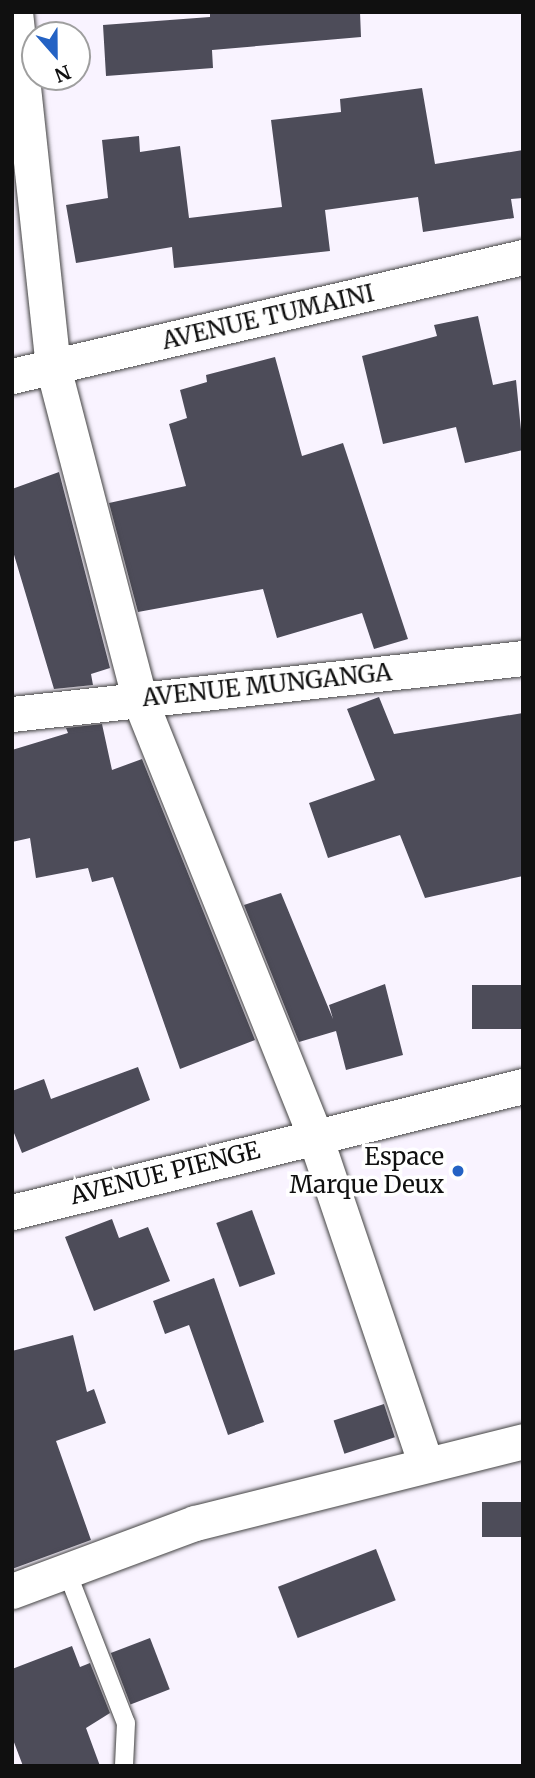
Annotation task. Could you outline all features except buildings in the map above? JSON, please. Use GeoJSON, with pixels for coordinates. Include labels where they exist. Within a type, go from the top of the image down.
{"type":"FeatureCollection","features":[{"type":"Feature","properties":{"kind":"street"},"geometry":{"type":"LineString","coordinates":[[15,12],[53,367],[139,698],[314,1134],[426,1465]]}},
{"type":"Feature","properties":{"kind":"street","name":"AVENUE TUMAINI"},"geometry":{"type":"LineString","coordinates":[[12,376],[523,257]]}},
{"type":"Feature","properties":{"kind":"street","name":"AVENUE MUNGANGA"},"geometry":{"type":"LineString","coordinates":[[12,714],[523,658]]}},
{"type":"Feature","properties":{"kind":"street","name":"AVENUE PIENGE"},"geometry":{"type":"LineString","coordinates":[[12,1212],[314,1134],[523,1086]]}},
{"type":"Feature","properties":{"kind":"street"},"geometry":{"type":"LineString","coordinates":[[12,1591],[195,1522],[523,1441]]}},
{"type":"Feature","properties":{"kind":"lane"},"geometry":{"type":"LineString","coordinates":[[67,1572],[126,1723],[124,1766]]}},
{"type":"Feature","properties":{"kind":"place","name":"Espace Marque Deux"},"geometry":{"type":"Point","coordinates":[458,1171]}}]}
